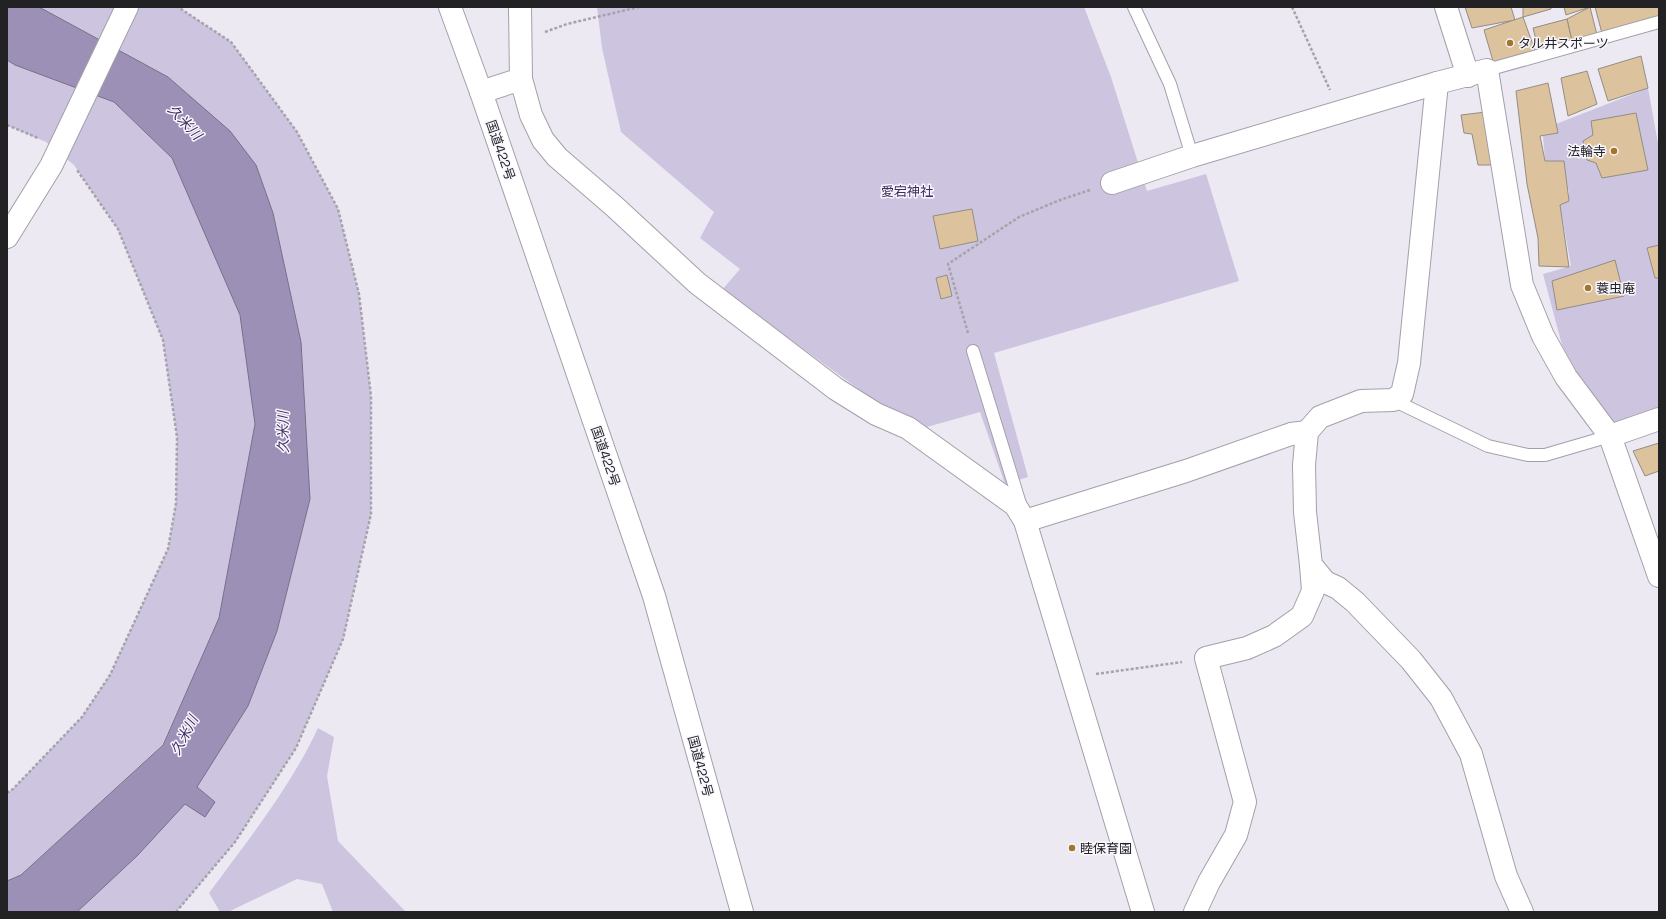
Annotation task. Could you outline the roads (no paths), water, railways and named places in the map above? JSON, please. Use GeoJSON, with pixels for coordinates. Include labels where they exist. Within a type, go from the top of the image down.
{"type":"FeatureCollection","features":[{"type":"Feature","properties":{"kind":"main road"},"geometry":{"type":"LineString","coordinates":[[7,237],[51,166],[63,143],[127,7]]}},
{"type":"Feature","properties":{"kind":"main road","name":"国道422号"},"geometry":{"type":"LineString","coordinates":[[450,7],[481,92],[654,596],[742,912]]}},
{"type":"Feature","properties":{"kind":"main road"},"geometry":{"type":"LineString","coordinates":[[520,7],[521,79],[531,115],[543,140],[557,157],[616,207],[697,283],[836,389],[876,414],[908,428],[1015,505],[1025,521],[1143,912]]}},
{"type":"Feature","properties":{"kind":"main road"},"geometry":{"type":"LineString","coordinates":[[1446,7],[1478,73],[1522,286],[1543,336],[1566,377],[1610,436],[1659,576]]}},
{"type":"Feature","properties":{"kind":"main road"},"geometry":{"type":"LineString","coordinates":[[1112,183],[1192,156],[1437,83],[1478,73]]}},
{"type":"Feature","properties":{"kind":"main road"},"geometry":{"type":"LineString","coordinates":[[481,92],[521,79]]}},
{"type":"Feature","properties":{"kind":"main road"},"geometry":{"type":"LineString","coordinates":[[1025,521],[1186,471],[1291,434],[1306,432],[1320,417],[1361,401],[1393,400],[1402,394],[1409,363],[1437,83]]}},
{"type":"Feature","properties":{"kind":"main road"},"geometry":{"type":"LineString","coordinates":[[1610,436],[1659,419]]}},
{"type":"Feature","properties":{"kind":"main road"},"geometry":{"type":"LineString","coordinates":[[1195,912],[1209,882],[1236,835],[1245,802],[1206,658],[1248,648],[1274,636],[1302,616],[1312,591],[1312,565],[1305,512],[1304,465],[1306,432]]}},
{"type":"Feature","properties":{"kind":"main road"},"geometry":{"type":"LineString","coordinates":[[1312,565],[1325,582],[1338,588],[1355,602],[1411,660],[1441,698],[1471,754],[1506,876],[1522,912]]}},
{"type":"Feature","properties":{"kind":"lane"},"geometry":{"type":"LineString","coordinates":[[1134,7],[1170,84],[1192,156]]}},
{"type":"Feature","properties":{"kind":"lane"},"geometry":{"type":"LineString","coordinates":[[1478,73],[1659,22]]}},
{"type":"Feature","properties":{"kind":"lane"},"geometry":{"type":"LineString","coordinates":[[973,351],[1025,521]]}},
{"type":"Feature","properties":{"kind":"lane"},"geometry":{"type":"LineString","coordinates":[[1393,400],[1488,446],[1528,455],[1545,454],[1610,436]]}},
{"type":"Feature","properties":{"kind":"water","name":"久米川"},"geometry":{"type":"Polygon","coordinates":[[[7,7],[39,7],[168,77],[230,131],[256,165],[273,213],[301,342],[310,499],[277,631],[248,706],[197,787],[215,802],[205,817],[185,804],[137,856],[77,912],[7,912],[7,881],[21,875],[163,745],[219,618],[255,424],[240,315],[172,158],[114,102],[15,65],[7,60],[7,7]]]}},
{"type":"Feature","properties":{"kind":"place","name":"タル井スポーツ"},"geometry":{"type":"Point","coordinates":[1510,43]}},
{"type":"Feature","properties":{"kind":"place","name":"法輪寺"},"geometry":{"type":"Point","coordinates":[1614,151]}},
{"type":"Feature","properties":{"kind":"place","name":"蓑虫庵"},"geometry":{"type":"Point","coordinates":[1588,288]}},
{"type":"Feature","properties":{"kind":"place","name":"睦保育園"},"geometry":{"type":"Point","coordinates":[1072,848]}},
{"type":"Feature","properties":{"kind":"park label","name":"愛宕神社"},"geometry":{"type":"Point","coordinates":[907,191]}}]}
